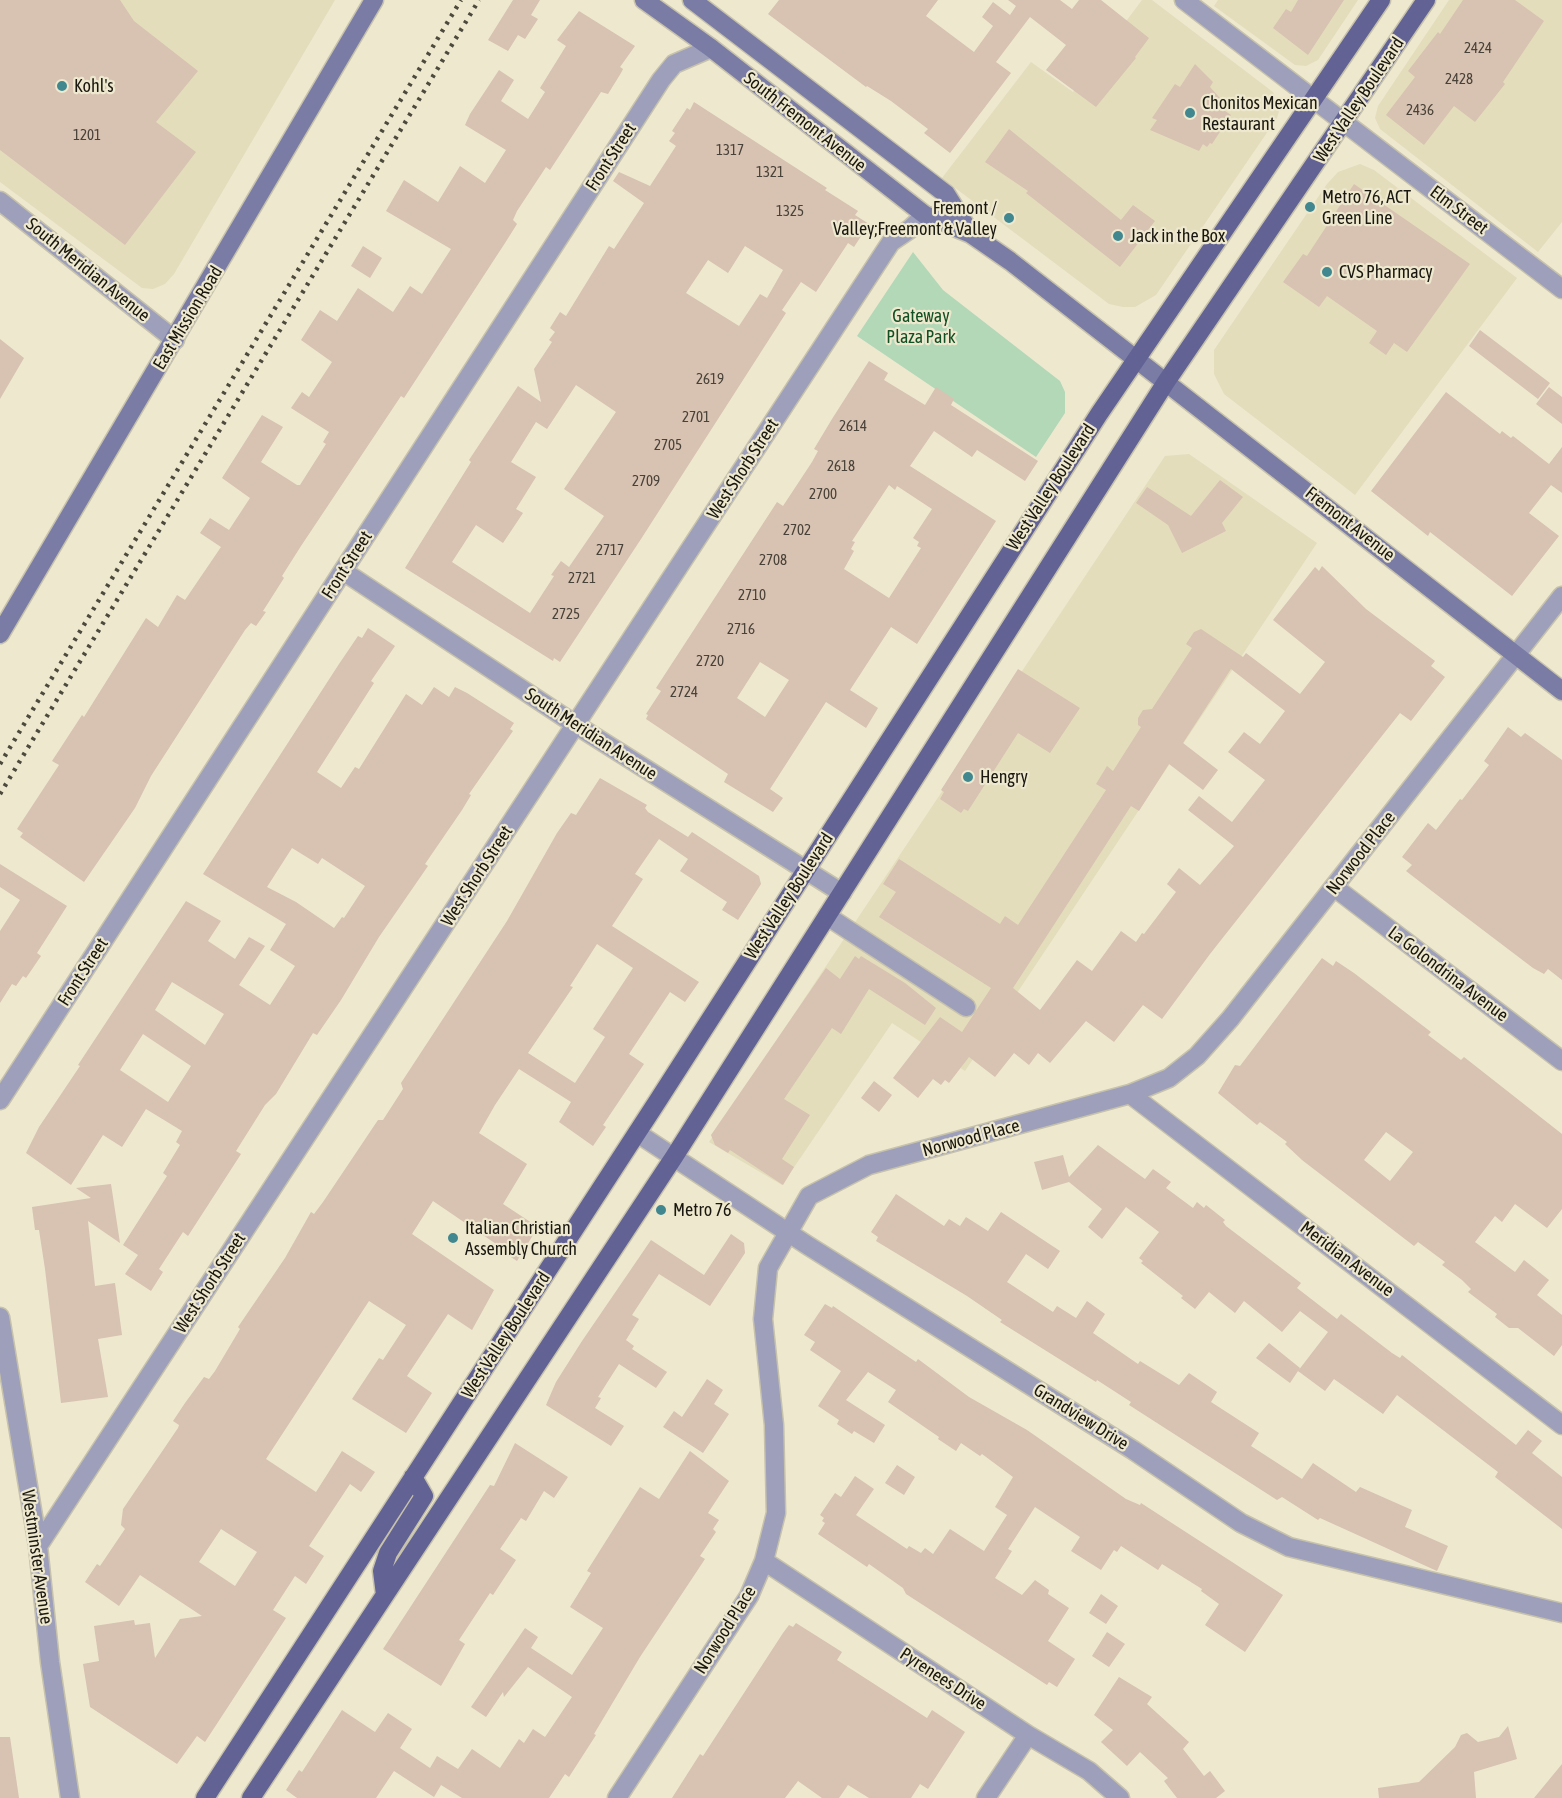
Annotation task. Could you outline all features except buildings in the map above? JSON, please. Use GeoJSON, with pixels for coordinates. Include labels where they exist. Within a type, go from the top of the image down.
{"type":"FeatureCollection","features":[{"type":"Feature","properties":{"kind":"main road","name":"East Mission Road"},"geometry":{"type":"LineString","coordinates":[[0,634],[374,0]]}},
{"type":"Feature","properties":{"kind":"main road","name":"South Fremont Avenue"},"geometry":{"type":"LineString","coordinates":[[644,0],[711,48],[925,215],[971,234],[1136,359]]}},
{"type":"Feature","properties":{"kind":"main road","name":"South Fremont Avenue"},"geometry":{"type":"LineString","coordinates":[[692,0],[946,194],[971,234]]}},
{"type":"Feature","properties":{"kind":"main road","name":"West Valley Boulevard"},"geometry":{"type":"LineString","coordinates":[[205,1798],[1136,359],[1381,0]]}},
{"type":"Feature","properties":{"kind":"main road","name":"West Valley Boulevard"},"geometry":{"type":"LineString","coordinates":[[251,1798],[674,1157],[1166,382],[1426,0]]}},
{"type":"Feature","properties":{"kind":"main road","name":"Fremont Avenue"},"geometry":{"type":"LineString","coordinates":[[1136,359],[1562,691]]}},
{"type":"Feature","properties":{"kind":"main road"},"geometry":{"type":"LineString","coordinates":[[385,1595],[382,1571],[388,1553],[424,1496],[413,1478]]}},
{"type":"Feature","properties":{"kind":"street","name":"Elm Street"},"geometry":{"type":"LineString","coordinates":[[1184,0],[1562,289]]}},
{"type":"Feature","properties":{"kind":"street","name":"Front Street"},"geometry":{"type":"LineString","coordinates":[[0,1100],[661,80],[677,62],[711,48]]}},
{"type":"Feature","properties":{"kind":"street","name":"South Meridian Avenue"},"geometry":{"type":"LineString","coordinates":[[0,201],[175,340]]}},
{"type":"Feature","properties":{"kind":"street","name":"West Shorb Street"},"geometry":{"type":"LineString","coordinates":[[38,1546],[891,242],[925,215]]}},
{"type":"Feature","properties":{"kind":"street","name":"South Meridian Avenue"},"geometry":{"type":"LineString","coordinates":[[343,571],[576,725],[842,893]]}},
{"type":"Feature","properties":{"kind":"street","name":"Norwood Place"},"geometry":{"type":"LineString","coordinates":[[616,1798],[749,1596],[764,1561],[776,1513],[776,1468],[763,1319],[768,1268],[809,1196],[869,1166],[1130,1094],[1169,1078],[1197,1056],[1230,1019],[1562,596]]}},
{"type":"Feature","properties":{"kind":"street","name":"La Golondrina Avenue"},"geometry":{"type":"LineString","coordinates":[[1334,887],[1562,1061]]}},
{"type":"Feature","properties":{"kind":"street"},"geometry":{"type":"LineString","coordinates":[[827,916],[966,1007]]}},
{"type":"Feature","properties":{"kind":"street","name":"Meridian Avenue"},"geometry":{"type":"LineString","coordinates":[[1130,1094],[1562,1425]]}},
{"type":"Feature","properties":{"kind":"street","name":"Grandview Drive"},"geometry":{"type":"LineString","coordinates":[[637,1133],[1133,1450],[1241,1523],[1289,1547],[1562,1613]]}},
{"type":"Feature","properties":{"kind":"street","name":"Westminster Avenue"},"geometry":{"type":"LineString","coordinates":[[0,1317],[38,1546],[50,1662],[70,1798]]}},
{"type":"Feature","properties":{"kind":"street","name":"Pyrenees Drive"},"geometry":{"type":"LineString","coordinates":[[764,1561],[1028,1735],[1089,1772],[1120,1798]]}},
{"type":"Feature","properties":{"kind":"street"},"geometry":{"type":"LineString","coordinates":[[986,1798],[1028,1735]]}},
{"type":"Feature","properties":{"kind":"shaded area"},"geometry":{"type":"Polygon","coordinates":[[[0,0],[335,0],[174,274],[165,284],[153,289],[142,288],[0,182],[0,0]]]}},
{"type":"Feature","properties":{"kind":"shaded area"},"geometry":{"type":"Polygon","coordinates":[[[1142,0],[1152,0],[1273,92],[1280,108],[1277,118],[1156,295],[1135,307],[1123,307],[1109,304],[942,178],[1031,62],[1073,92],[1142,0]]]}},
{"type":"Feature","properties":{"kind":"shaded area"},"geometry":{"type":"Polygon","coordinates":[[[1218,0],[1358,0],[1318,60],[1306,66],[1295,65],[1214,6],[1218,0]]]}},
{"type":"Feature","properties":{"kind":"shaded area"},"geometry":{"type":"Polygon","coordinates":[[[1449,0],[1562,0],[1562,222],[1538,252],[1380,129],[1375,118],[1378,106],[1449,0]]]}},
{"type":"Feature","properties":{"kind":"shaded area"},"geometry":{"type":"Polygon","coordinates":[[[1360,164],[1374,170],[1517,278],[1355,495],[1224,394],[1214,374],[1214,350],[1327,184],[1338,172],[1360,164]]]}},
{"type":"Feature","properties":{"kind":"shaded area"},"geometry":{"type":"Polygon","coordinates":[[[1189,454],[1317,543],[965,1071],[892,1023],[782,1185],[709,1142],[1165,456],[1189,454]]]}},
{"type":"Feature","properties":{"kind":"green space","name":"Gateway Plaza Park"},"geometry":{"type":"Polygon","coordinates":[[[913,252],[943,290],[1060,381],[1065,392],[1065,413],[1036,457],[857,336],[913,252]]]}},
{"type":"Feature","properties":{"kind":"railway"},"geometry":{"type":"LineString","coordinates":[[0,764],[461,0]]}},
{"type":"Feature","properties":{"kind":"railway"},"geometry":{"type":"LineString","coordinates":[[0,794],[479,0]]}},
{"type":"Feature","properties":{"kind":"place","name":"Kohl's"},"geometry":{"type":"Point","coordinates":[62,86]}},
{"type":"Feature","properties":{"kind":"place","name":"Chonitos Mexican Restaurant"},"geometry":{"type":"Point","coordinates":[1190,113]}},
{"type":"Feature","properties":{"kind":"place","name":"Metro 76, ACT Green Line"},"geometry":{"type":"Point","coordinates":[1310,207]}},
{"type":"Feature","properties":{"kind":"place","name":"Fremont / Valley;Freemont & Valley"},"geometry":{"type":"Point","coordinates":[1009,218]}},
{"type":"Feature","properties":{"kind":"place","name":"Jack in the Box"},"geometry":{"type":"Point","coordinates":[1118,236]}},
{"type":"Feature","properties":{"kind":"place","name":"CVS Pharmacy"},"geometry":{"type":"Point","coordinates":[1327,272]}},
{"type":"Feature","properties":{"kind":"place","name":"Hengry"},"geometry":{"type":"Point","coordinates":[968,777]}},
{"type":"Feature","properties":{"kind":"place","name":"Metro 76"},"geometry":{"type":"Point","coordinates":[661,1210]}},
{"type":"Feature","properties":{"kind":"place","name":"Italian Christian Assembly Church"},"geometry":{"type":"Point","coordinates":[453,1238]}}]}
